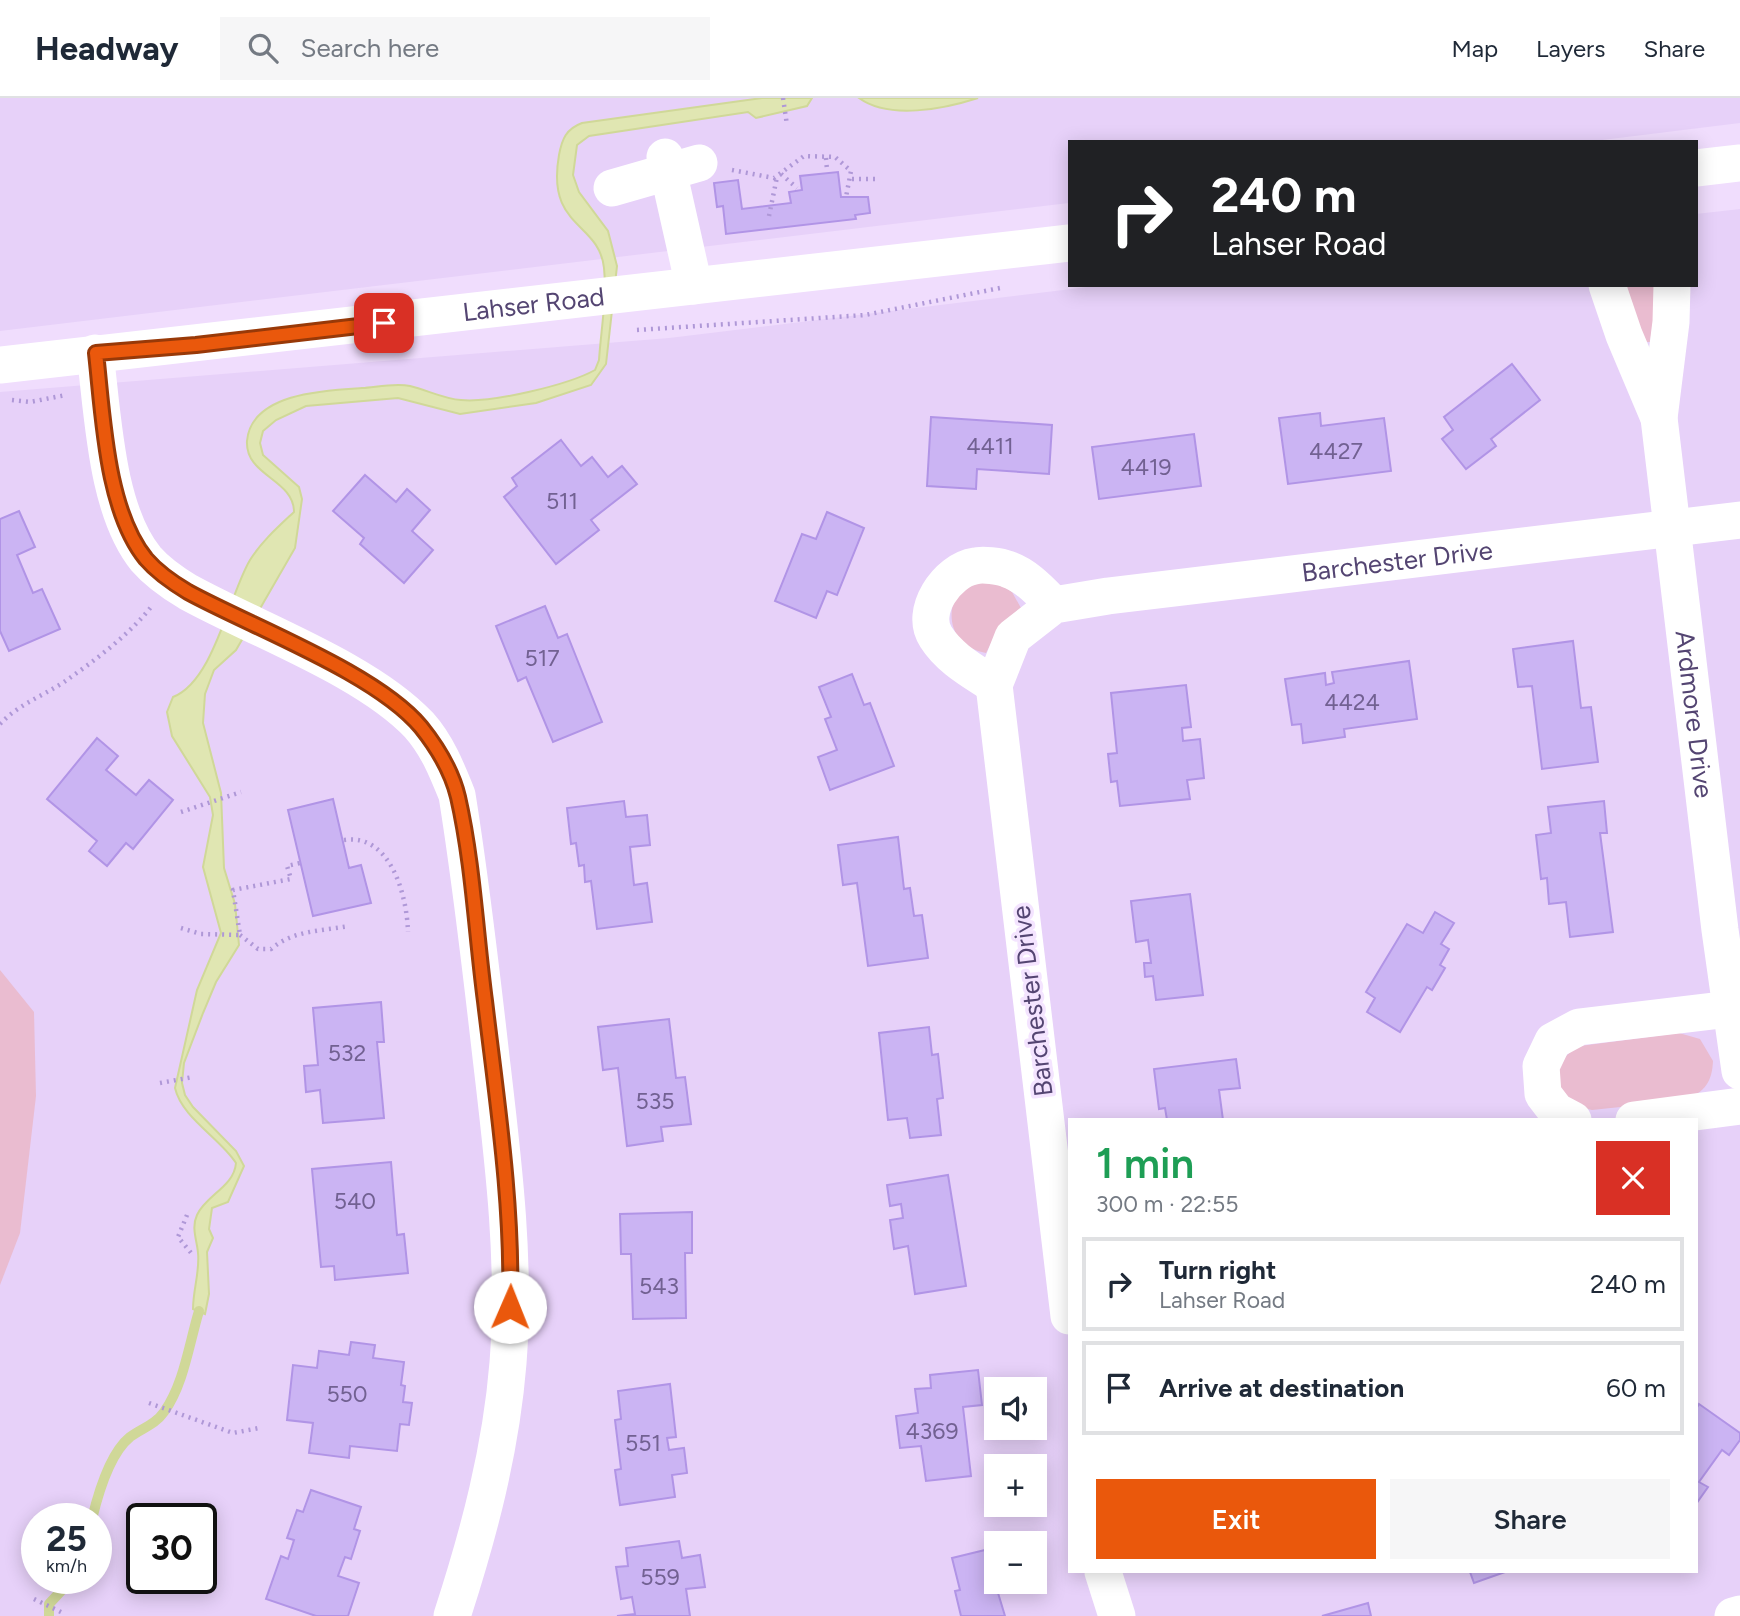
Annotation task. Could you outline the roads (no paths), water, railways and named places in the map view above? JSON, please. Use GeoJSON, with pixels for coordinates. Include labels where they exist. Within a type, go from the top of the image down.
{"type":"FeatureCollection","features":[{"type":"Feature","properties":{"kind":"street"},"geometry":{"type":"LineString","coordinates":[[1698,168],[1740,163]]}},
{"type":"Feature","properties":{"kind":"street"},"geometry":{"type":"LineString","coordinates":[[612,188],[690,166],[694,286]]}},
{"type":"Feature","properties":{"kind":"street","name":"Lahser Road"},"geometry":{"type":"LineString","coordinates":[[2,383],[96,353],[209,344],[1068,243]]}},
{"type":"Feature","properties":{"kind":"street","name":"Ardmore Drive"},"geometry":{"type":"LineString","coordinates":[[1608,287],[1624,335],[1659,418]]}},
{"type":"Feature","properties":{"kind":"street","name":"Ardmore Drive"},"geometry":{"type":"LineString","coordinates":[[1672,287],[1671,322],[1659,418],[1730,1009],[1740,1071]]}},
{"type":"Feature","properties":{"kind":"street"},"geometry":{"type":"LineString","coordinates":[[96,353],[114,487],[128,531],[146,559],[166,578],[357,679],[390,700],[420,726],[443,758],[457,794],[508,1194],[511,1279],[508,1362],[499,1437],[484,1508],[452,1616]]}},
{"type":"Feature","properties":{"kind":"street","name":"Barchester Drive"},"geometry":{"type":"LineString","coordinates":[[1068,1307],[994,685],[1013,637],[1054,605],[1740,520]]}},
{"type":"Feature","properties":{"kind":"street"},"geometry":{"type":"LineString","coordinates":[[994,685],[952,657],[933,634],[931,609],[941,590],[956,574],[974,566],[1007,569],[1035,585],[1054,605]]}},
{"type":"Feature","properties":{"kind":"street"},"geometry":{"type":"LineString","coordinates":[[1569,1118],[1556,1111],[1543,1094],[1541,1066],[1553,1041],[1579,1027],[1730,1009]]}},
{"type":"Feature","properties":{"kind":"street"},"geometry":{"type":"LineString","coordinates":[[1649,1118],[1740,1106]]}},
{"type":"Feature","properties":{"kind":"street"},"geometry":{"type":"LineString","coordinates":[[1104,1573],[1117,1616]]}},
{"type":"Feature","properties":{"kind":"street"},"geometry":{"type":"LineString","coordinates":[[1733,1616],[1740,1614]]}},
{"type":"Feature","properties":{"kind":"waterway"},"geometry":{"type":"LineString","coordinates":[[96,1503],[116,1453],[130,1437],[160,1416],[171,1401],[181,1376],[199,1311]]}},
{"type":"Feature","properties":{"kind":"waterway"},"geometry":{"type":"LineString","coordinates":[[49,1616],[49,1604],[58,1594]]}}]}
